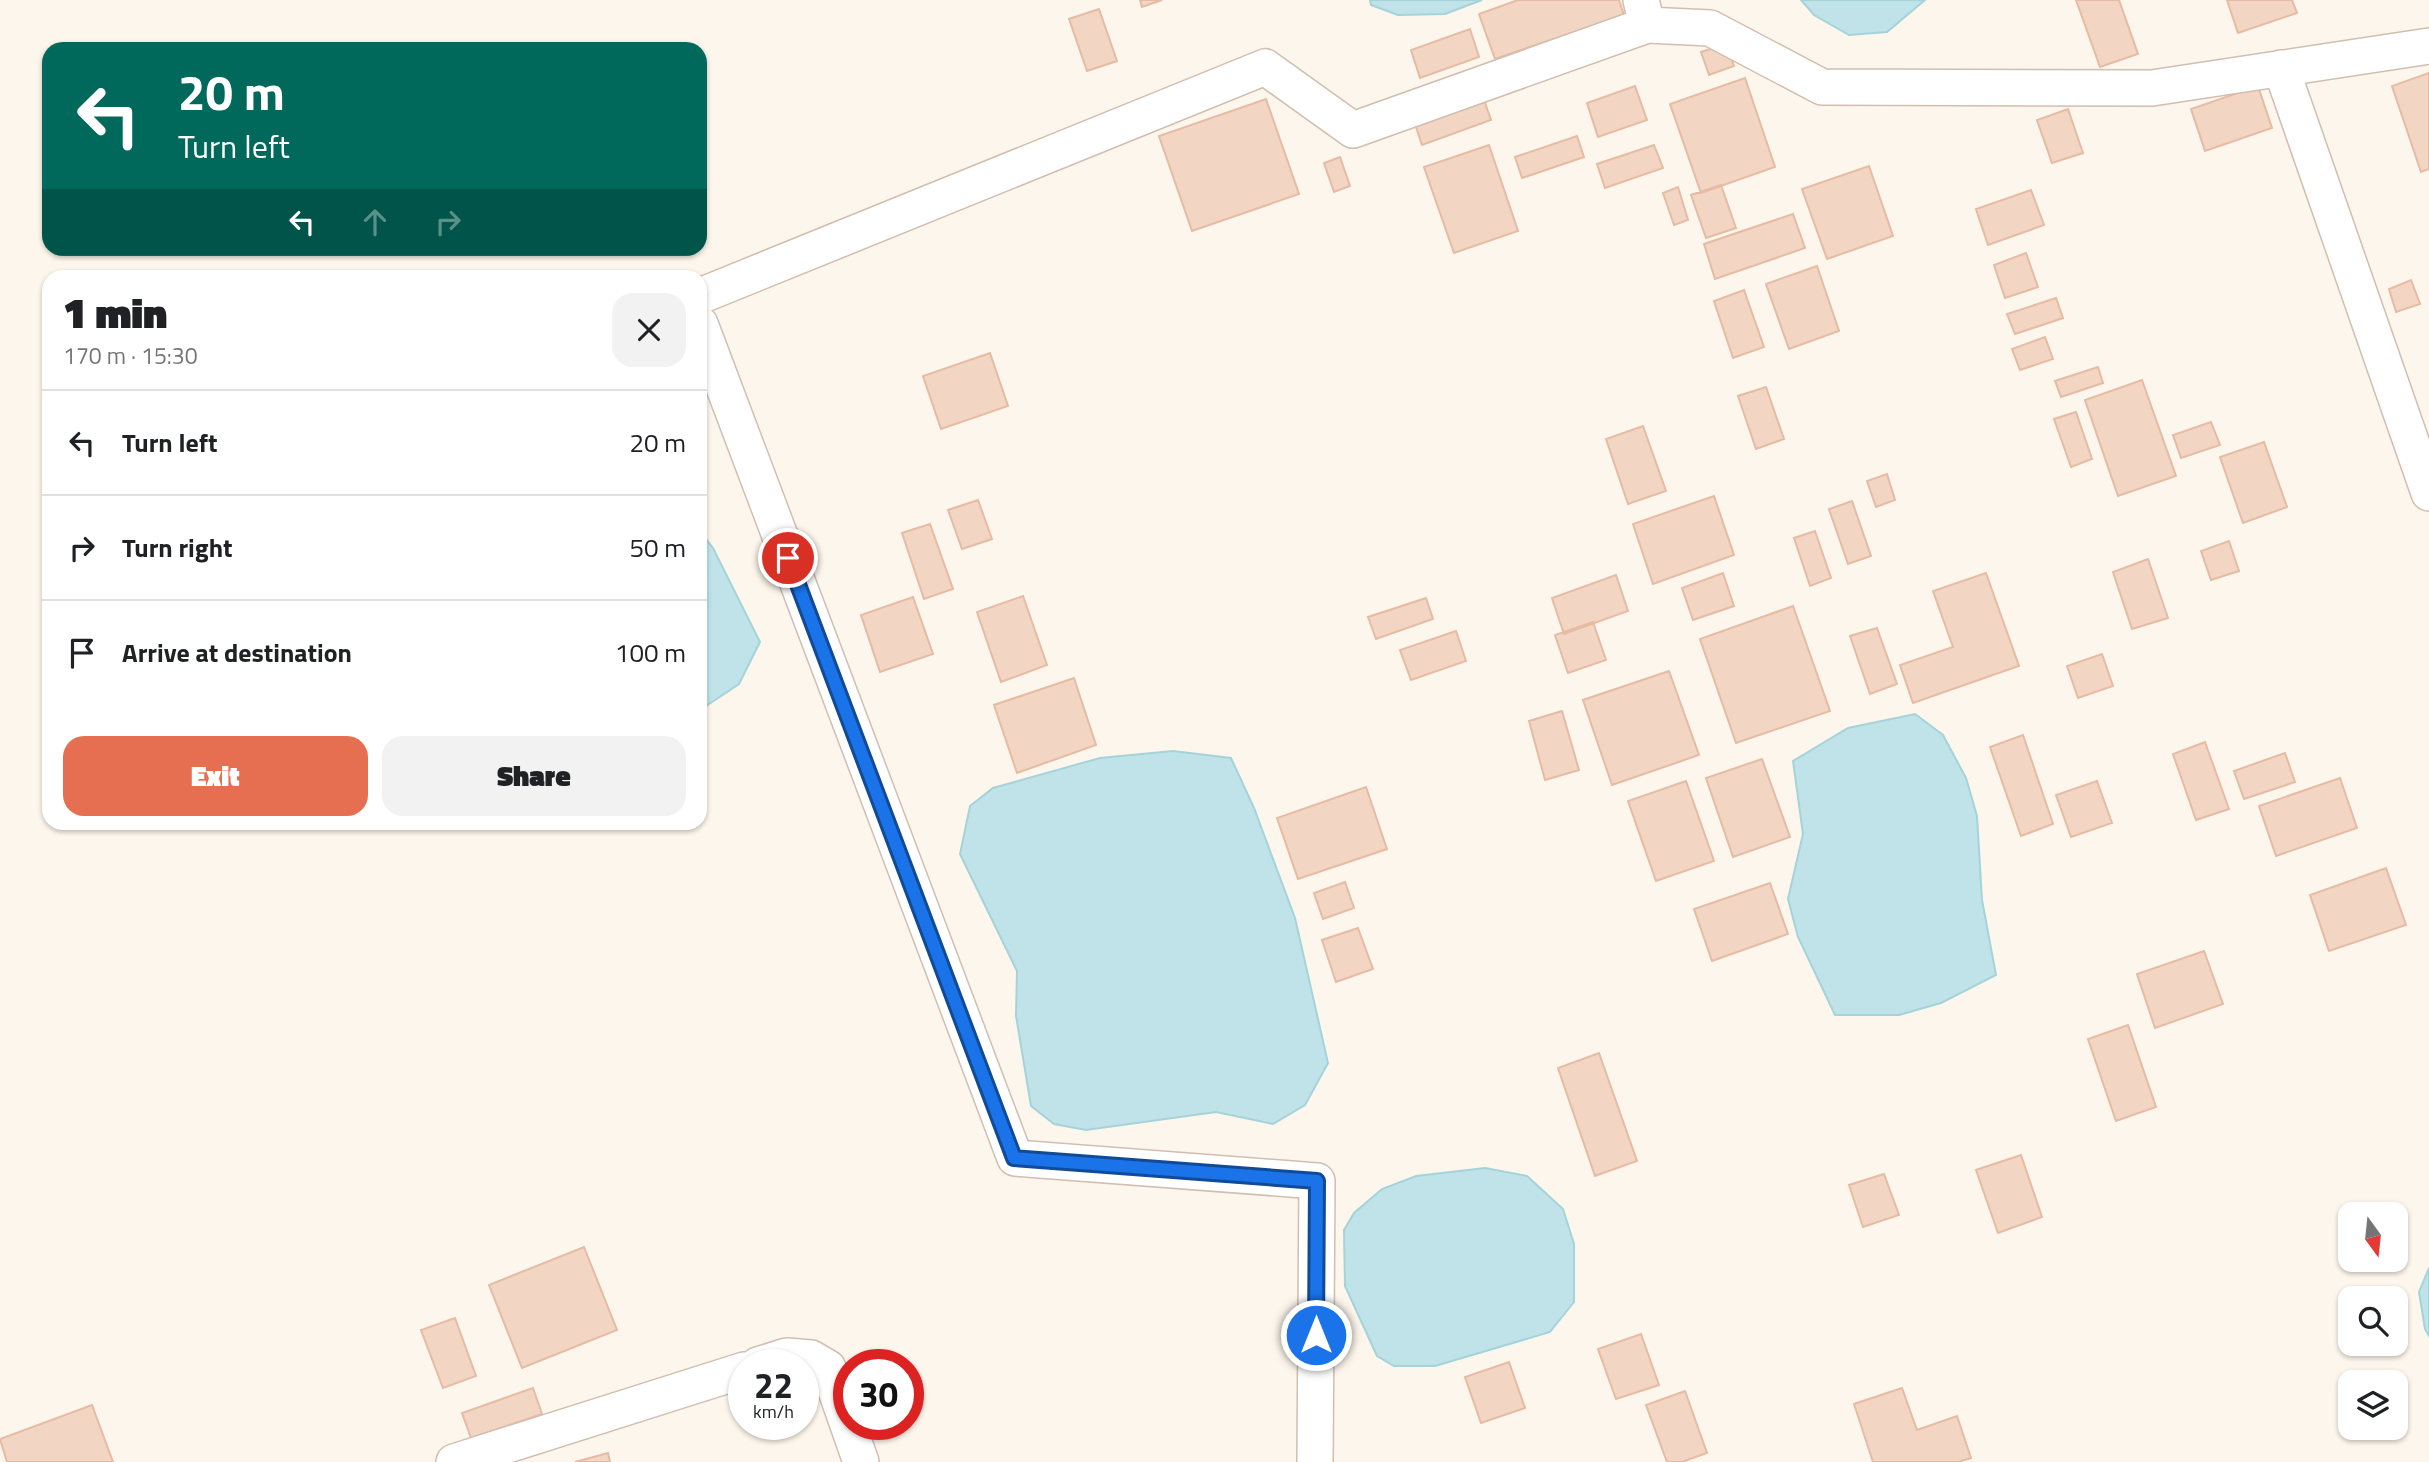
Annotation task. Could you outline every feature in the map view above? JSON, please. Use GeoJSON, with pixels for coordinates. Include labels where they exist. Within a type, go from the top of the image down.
{"type":"FeatureCollection","features":[{"type":"Feature","properties":{"kind":"street"},"geometry":{"type":"LineString","coordinates":[[707,293],[1265,67],[1353,130],[1644,12],[1710,28],[1822,87],[2152,88],[2429,46]]}},
{"type":"Feature","properties":{"kind":"street"},"geometry":{"type":"LineString","coordinates":[[2281,68],[2429,493]]}},
{"type":"Feature","properties":{"kind":"street"},"geometry":{"type":"LineString","coordinates":[[707,343],[1014,1158],[1317,1181],[1315,1462]]}},
{"type":"Feature","properties":{"kind":"street"},"geometry":{"type":"LineString","coordinates":[[819,1363],[828,1368],[861,1462]]}},
{"type":"Feature","properties":{"kind":"street"},"geometry":{"type":"LineString","coordinates":[[454,1462],[728,1375]]}},
{"type":"Feature","properties":{"kind":"water"},"geometry":{"type":"Polygon","coordinates":[[[1370,0],[1482,0],[1445,14],[1398,15],[1371,5],[1370,0]]]}},
{"type":"Feature","properties":{"kind":"water"},"geometry":{"type":"Polygon","coordinates":[[[1801,0],[1925,0],[1887,32],[1849,35],[1814,15],[1801,0]]]}},
{"type":"Feature","properties":{"kind":"water"},"geometry":{"type":"Polygon","coordinates":[[[707,540],[760,642],[739,684],[707,705],[707,540]]]}},
{"type":"Feature","properties":{"kind":"water"},"geometry":{"type":"Polygon","coordinates":[[[1915,714],[1943,735],[1966,778],[1977,816],[1982,900],[1996,975],[1941,1003],[1899,1015],[1835,1015],[1798,937],[1788,899],[1803,834],[1793,761],[1848,728],[1915,714]]]}},
{"type":"Feature","properties":{"kind":"water"},"geometry":{"type":"Polygon","coordinates":[[[1173,751],[1231,758],[1254,808],[1295,918],[1328,1063],[1305,1105],[1273,1124],[1216,1112],[1086,1130],[1054,1124],[1031,1106],[1016,1016],[1017,971],[960,854],[970,806],[993,788],[1100,758],[1173,751]]]}},
{"type":"Feature","properties":{"kind":"water"},"geometry":{"type":"Polygon","coordinates":[[[1485,1168],[1527,1176],[1563,1209],[1574,1244],[1574,1302],[1550,1332],[1435,1366],[1394,1366],[1377,1356],[1345,1286],[1344,1230],[1354,1213],[1382,1189],[1416,1176],[1485,1168]]]}},
{"type":"Feature","properties":{"kind":"water"},"geometry":{"type":"Polygon","coordinates":[[[2429,1268],[2429,1336],[2425,1329],[2419,1292],[2429,1268]]]}},
{"type":"Feature","properties":{"kind":"building"},"geometry":{"type":"Polygon","coordinates":[[[1140,0],[1162,0],[1142,7],[1140,0]]]}},
{"type":"Feature","properties":{"kind":"building"},"geometry":{"type":"Polygon","coordinates":[[[1518,0],[1619,0],[1624,15],[1495,59],[1479,14],[1518,0]]]}},
{"type":"Feature","properties":{"kind":"building"},"geometry":{"type":"Polygon","coordinates":[[[2076,0],[2119,0],[2138,54],[2100,67],[2076,0]]]}},
{"type":"Feature","properties":{"kind":"building"},"geometry":{"type":"Polygon","coordinates":[[[2227,0],[2292,0],[2297,13],[2238,33],[2227,0]]]}},
{"type":"Feature","properties":{"kind":"building"},"geometry":{"type":"Polygon","coordinates":[[[1099,9],[1117,61],[1087,71],[1069,19],[1099,9]]]}},
{"type":"Feature","properties":{"kind":"building"},"geometry":{"type":"Polygon","coordinates":[[[1470,29],[1479,57],[1420,78],[1411,50],[1470,29]]]}},
{"type":"Feature","properties":{"kind":"building"},"geometry":{"type":"Polygon","coordinates":[[[1726,44],[1734,66],[1709,75],[1701,52],[1726,44]]]}},
{"type":"Feature","properties":{"kind":"building"},"geometry":{"type":"Polygon","coordinates":[[[2429,73],[2429,169],[2421,172],[2392,86],[2429,73]]]}},
{"type":"Feature","properties":{"kind":"building"},"geometry":{"type":"Polygon","coordinates":[[[1745,78],[1775,167],[1701,193],[1670,104],[1745,78]]]}},
{"type":"Feature","properties":{"kind":"building"},"geometry":{"type":"Polygon","coordinates":[[[1635,86],[1647,120],[1598,137],[1587,103],[1635,86]]]}},
{"type":"Feature","properties":{"kind":"building"},"geometry":{"type":"Polygon","coordinates":[[[2258,86],[2272,128],[2205,151],[2191,109],[2258,86]]]}},
{"type":"Feature","properties":{"kind":"building"},"geometry":{"type":"Polygon","coordinates":[[[1266,99],[1299,194],[1192,231],[1159,136],[1266,99]]]}},
{"type":"Feature","properties":{"kind":"building"},"geometry":{"type":"Polygon","coordinates":[[[1484,100],[1491,120],[1422,145],[1415,124],[1484,100]]]}},
{"type":"Feature","properties":{"kind":"building"},"geometry":{"type":"Polygon","coordinates":[[[2068,109],[2083,153],[2052,163],[2037,120],[2068,109]]]}},
{"type":"Feature","properties":{"kind":"building"},"geometry":{"type":"Polygon","coordinates":[[[1577,136],[1584,157],[1522,178],[1515,157],[1577,136]]]}},
{"type":"Feature","properties":{"kind":"building"},"geometry":{"type":"Polygon","coordinates":[[[1489,145],[1518,231],[1454,253],[1424,167],[1489,145]]]}},
{"type":"Feature","properties":{"kind":"building"},"geometry":{"type":"Polygon","coordinates":[[[1654,145],[1663,168],[1605,188],[1597,164],[1654,145]]]}},
{"type":"Feature","properties":{"kind":"building"},"geometry":{"type":"Polygon","coordinates":[[[1340,157],[1350,186],[1334,192],[1324,163],[1340,157]]]}},
{"type":"Feature","properties":{"kind":"building"},"geometry":{"type":"Polygon","coordinates":[[[1869,166],[1893,236],[1827,259],[1802,189],[1869,166]]]}},
{"type":"Feature","properties":{"kind":"building"},"geometry":{"type":"Polygon","coordinates":[[[1721,185],[1736,228],[1706,238],[1691,195],[1721,185]]]}},
{"type":"Feature","properties":{"kind":"building"},"geometry":{"type":"Polygon","coordinates":[[[1678,187],[1688,220],[1674,225],[1663,193],[1678,187]]]}},
{"type":"Feature","properties":{"kind":"building"},"geometry":{"type":"Polygon","coordinates":[[[2031,190],[2044,225],[1988,245],[1976,209],[2031,190]]]}},
{"type":"Feature","properties":{"kind":"building"},"geometry":{"type":"Polygon","coordinates":[[[1793,214],[1805,248],[1715,279],[1704,244],[1793,214]]]}},
{"type":"Feature","properties":{"kind":"building"},"geometry":{"type":"Polygon","coordinates":[[[2026,253],[2038,287],[2005,298],[1994,265],[2026,253]]]}},
{"type":"Feature","properties":{"kind":"building"},"geometry":{"type":"Polygon","coordinates":[[[1817,266],[1839,331],[1789,349],[1766,284],[1817,266]]]}},
{"type":"Feature","properties":{"kind":"building"},"geometry":{"type":"Polygon","coordinates":[[[2411,280],[2420,304],[2396,312],[2389,289],[2411,280]]]}},
{"type":"Feature","properties":{"kind":"building"},"geometry":{"type":"Polygon","coordinates":[[[1744,290],[1764,347],[1733,358],[1714,301],[1744,290]]]}},
{"type":"Feature","properties":{"kind":"building"},"geometry":{"type":"Polygon","coordinates":[[[2056,298],[2063,318],[2015,334],[2007,314],[2056,298]]]}},
{"type":"Feature","properties":{"kind":"building"},"geometry":{"type":"Polygon","coordinates":[[[2045,337],[2053,359],[2020,370],[2012,349],[2045,337]]]}},
{"type":"Feature","properties":{"kind":"building"},"geometry":{"type":"Polygon","coordinates":[[[990,353],[1008,406],[941,429],[923,376],[990,353]]]}},
{"type":"Feature","properties":{"kind":"building"},"geometry":{"type":"Polygon","coordinates":[[[2098,367],[2103,383],[2061,397],[2055,381],[2098,367]]]}},
{"type":"Feature","properties":{"kind":"building"},"geometry":{"type":"Polygon","coordinates":[[[2142,380],[2176,476],[2118,496],[2085,400],[2142,380]]]}},
{"type":"Feature","properties":{"kind":"building"},"geometry":{"type":"Polygon","coordinates":[[[1766,387],[1784,439],[1756,449],[1738,396],[1766,387]]]}},
{"type":"Feature","properties":{"kind":"building"},"geometry":{"type":"Polygon","coordinates":[[[2076,412],[2092,459],[2071,467],[2054,419],[2076,412]]]}},
{"type":"Feature","properties":{"kind":"building"},"geometry":{"type":"Polygon","coordinates":[[[2211,422],[2220,445],[2181,458],[2173,435],[2211,422]]]}},
{"type":"Feature","properties":{"kind":"building"},"geometry":{"type":"Polygon","coordinates":[[[1643,426],[1666,491],[1628,504],[1606,439],[1643,426]]]}},
{"type":"Feature","properties":{"kind":"building"},"geometry":{"type":"Polygon","coordinates":[[[2264,442],[2287,507],[2243,523],[2220,457],[2264,442]]]}},
{"type":"Feature","properties":{"kind":"building"},"geometry":{"type":"Polygon","coordinates":[[[1887,474],[1895,500],[1876,507],[1867,481],[1887,474]]]}},
{"type":"Feature","properties":{"kind":"building"},"geometry":{"type":"Polygon","coordinates":[[[1714,496],[1734,555],[1653,584],[1633,524],[1714,496]]]}},
{"type":"Feature","properties":{"kind":"building"},"geometry":{"type":"Polygon","coordinates":[[[978,500],[992,539],[962,549],[948,510],[978,500]]]}},
{"type":"Feature","properties":{"kind":"building"},"geometry":{"type":"Polygon","coordinates":[[[1852,501],[1871,556],[1848,564],[1829,509],[1852,501]]]}},
{"type":"Feature","properties":{"kind":"building"},"geometry":{"type":"Polygon","coordinates":[[[930,524],[953,589],[924,599],[902,533],[930,524]]]}},
{"type":"Feature","properties":{"kind":"building"},"geometry":{"type":"Polygon","coordinates":[[[1815,531],[1831,578],[1810,586],[1794,538],[1815,531]]]}},
{"type":"Feature","properties":{"kind":"building"},"geometry":{"type":"Polygon","coordinates":[[[2229,541],[2239,571],[2211,580],[2201,551],[2229,541]]]}},
{"type":"Feature","properties":{"kind":"building"},"geometry":{"type":"Polygon","coordinates":[[[2148,559],[2168,618],[2132,629],[2113,572],[2148,559]]]}},
{"type":"Feature","properties":{"kind":"building"},"geometry":{"type":"Polygon","coordinates":[[[1723,573],[1734,606],[1693,620],[1682,588],[1723,573]]]}},
{"type":"Feature","properties":{"kind":"building"},"geometry":{"type":"Polygon","coordinates":[[[1986,573],[2019,666],[1913,703],[1900,665],[1953,647],[1933,591],[1986,573]]]}},
{"type":"Feature","properties":{"kind":"building"},"geometry":{"type":"Polygon","coordinates":[[[1616,575],[1628,611],[1564,634],[1552,598],[1616,575]]]}},
{"type":"Feature","properties":{"kind":"building"},"geometry":{"type":"Polygon","coordinates":[[[1023,596],[1047,665],[1001,682],[977,612],[1023,596]]]}},
{"type":"Feature","properties":{"kind":"building"},"geometry":{"type":"Polygon","coordinates":[[[913,597],[933,654],[880,672],[861,615],[913,597]]]}},
{"type":"Feature","properties":{"kind":"building"},"geometry":{"type":"Polygon","coordinates":[[[1426,598],[1433,619],[1376,639],[1368,617],[1426,598]]]}},
{"type":"Feature","properties":{"kind":"building"},"geometry":{"type":"Polygon","coordinates":[[[1793,606],[1830,711],[1736,743],[1700,639],[1793,606]]]}},
{"type":"Feature","properties":{"kind":"building"},"geometry":{"type":"Polygon","coordinates":[[[1593,622],[1606,660],[1568,673],[1555,635],[1593,622]]]}},
{"type":"Feature","properties":{"kind":"building"},"geometry":{"type":"Polygon","coordinates":[[[1877,628],[1897,684],[1870,694],[1850,636],[1877,628]]]}},
{"type":"Feature","properties":{"kind":"building"},"geometry":{"type":"Polygon","coordinates":[[[1456,631],[1466,661],[1411,680],[1400,650],[1456,631]]]}},
{"type":"Feature","properties":{"kind":"building"},"geometry":{"type":"Polygon","coordinates":[[[2102,654],[2113,686],[2078,698],[2067,666],[2102,654]]]}},
{"type":"Feature","properties":{"kind":"building"},"geometry":{"type":"Polygon","coordinates":[[[1669,671],[1699,755],[1612,785],[1583,700],[1669,671]]]}},
{"type":"Feature","properties":{"kind":"building"},"geometry":{"type":"Polygon","coordinates":[[[1074,678],[1096,745],[1017,773],[994,705],[1074,678]]]}},
{"type":"Feature","properties":{"kind":"building"},"geometry":{"type":"Polygon","coordinates":[[[1562,711],[1579,770],[1545,780],[1529,721],[1562,711]]]}},
{"type":"Feature","properties":{"kind":"building"},"geometry":{"type":"Polygon","coordinates":[[[2023,735],[2053,824],[2021,836],[1990,747],[2023,735]]]}},
{"type":"Feature","properties":{"kind":"building"},"geometry":{"type":"Polygon","coordinates":[[[2205,742],[2229,809],[2196,820],[2173,754],[2205,742]]]}},
{"type":"Feature","properties":{"kind":"building"},"geometry":{"type":"Polygon","coordinates":[[[2285,753],[2295,782],[2244,799],[2234,771],[2285,753]]]}},
{"type":"Feature","properties":{"kind":"building"},"geometry":{"type":"Polygon","coordinates":[[[1762,759],[1790,837],[1733,857],[1706,778],[1762,759]]]}},
{"type":"Feature","properties":{"kind":"building"},"geometry":{"type":"Polygon","coordinates":[[[2340,778],[2357,828],[2276,856],[2259,806],[2340,778]]]}},
{"type":"Feature","properties":{"kind":"building"},"geometry":{"type":"Polygon","coordinates":[[[1686,781],[1714,861],[1656,881],[1628,801],[1686,781]]]}},
{"type":"Feature","properties":{"kind":"building"},"geometry":{"type":"Polygon","coordinates":[[[2097,781],[2112,823],[2071,837],[2056,795],[2097,781]]]}},
{"type":"Feature","properties":{"kind":"building"},"geometry":{"type":"Polygon","coordinates":[[[1366,787],[1387,849],[1298,879],[1277,818],[1366,787]]]}},
{"type":"Feature","properties":{"kind":"building"},"geometry":{"type":"Polygon","coordinates":[[[2386,868],[2406,925],[2329,951],[2310,895],[2386,868]]]}},
{"type":"Feature","properties":{"kind":"building"},"geometry":{"type":"Polygon","coordinates":[[[1345,882],[1354,908],[1323,919],[1314,893],[1345,882]]]}},
{"type":"Feature","properties":{"kind":"building"},"geometry":{"type":"Polygon","coordinates":[[[1770,883],[1788,934],[1712,961],[1694,909],[1770,883]]]}},
{"type":"Feature","properties":{"kind":"building"},"geometry":{"type":"Polygon","coordinates":[[[1358,928],[1373,969],[1336,982],[1322,940],[1358,928]]]}},
{"type":"Feature","properties":{"kind":"building"},"geometry":{"type":"Polygon","coordinates":[[[2204,951],[2223,1004],[2155,1028],[2137,974],[2204,951]]]}},
{"type":"Feature","properties":{"kind":"building"},"geometry":{"type":"Polygon","coordinates":[[[2128,1025],[2156,1107],[2116,1121],[2088,1039],[2128,1025]]]}},
{"type":"Feature","properties":{"kind":"building"},"geometry":{"type":"Polygon","coordinates":[[[1599,1053],[1637,1161],[1595,1176],[1558,1068],[1599,1053]]]}},
{"type":"Feature","properties":{"kind":"building"},"geometry":{"type":"Polygon","coordinates":[[[2021,1155],[2042,1217],[1998,1233],[1976,1170],[2021,1155]]]}},
{"type":"Feature","properties":{"kind":"building"},"geometry":{"type":"Polygon","coordinates":[[[1884,1174],[1899,1215],[1863,1227],[1849,1185],[1884,1174]]]}},
{"type":"Feature","properties":{"kind":"building"},"geometry":{"type":"Polygon","coordinates":[[[584,1247],[617,1330],[522,1368],[489,1285],[584,1247]]]}},
{"type":"Feature","properties":{"kind":"building"},"geometry":{"type":"Polygon","coordinates":[[[455,1318],[476,1376],[443,1388],[421,1330],[455,1318]]]}},
{"type":"Feature","properties":{"kind":"building"},"geometry":{"type":"Polygon","coordinates":[[[1641,1334],[1659,1385],[1616,1399],[1598,1349],[1641,1334]]]}},
{"type":"Feature","properties":{"kind":"building"},"geometry":{"type":"Polygon","coordinates":[[[1509,1362],[1525,1408],[1481,1423],[1465,1377],[1509,1362]]]}},
{"type":"Feature","properties":{"kind":"building"},"geometry":{"type":"Polygon","coordinates":[[[533,1388],[542,1414],[471,1438],[462,1413],[533,1388]]]}},
{"type":"Feature","properties":{"kind":"building"},"geometry":{"type":"Polygon","coordinates":[[[1902,1388],[1917,1430],[1957,1416],[1971,1458],[1958,1462],[1873,1462],[1854,1404],[1902,1388]]]}},
{"type":"Feature","properties":{"kind":"building"},"geometry":{"type":"Polygon","coordinates":[[[1685,1391],[1707,1453],[1682,1462],[1667,1462],[1646,1405],[1685,1391]]]}},
{"type":"Feature","properties":{"kind":"building"},"geometry":{"type":"Polygon","coordinates":[[[92,1405],[113,1462],[7,1462],[0,1439],[92,1405]]]}},
{"type":"Feature","properties":{"kind":"building"},"geometry":{"type":"Polygon","coordinates":[[[608,1453],[610,1462],[575,1462],[608,1453]]]}},
{"type":"Feature","properties":{"kind":"route"},"geometry":{"type":"LineString","coordinates":[[788,558],[1014,1158],[1317,1181],[1316,1335]]}}]}
